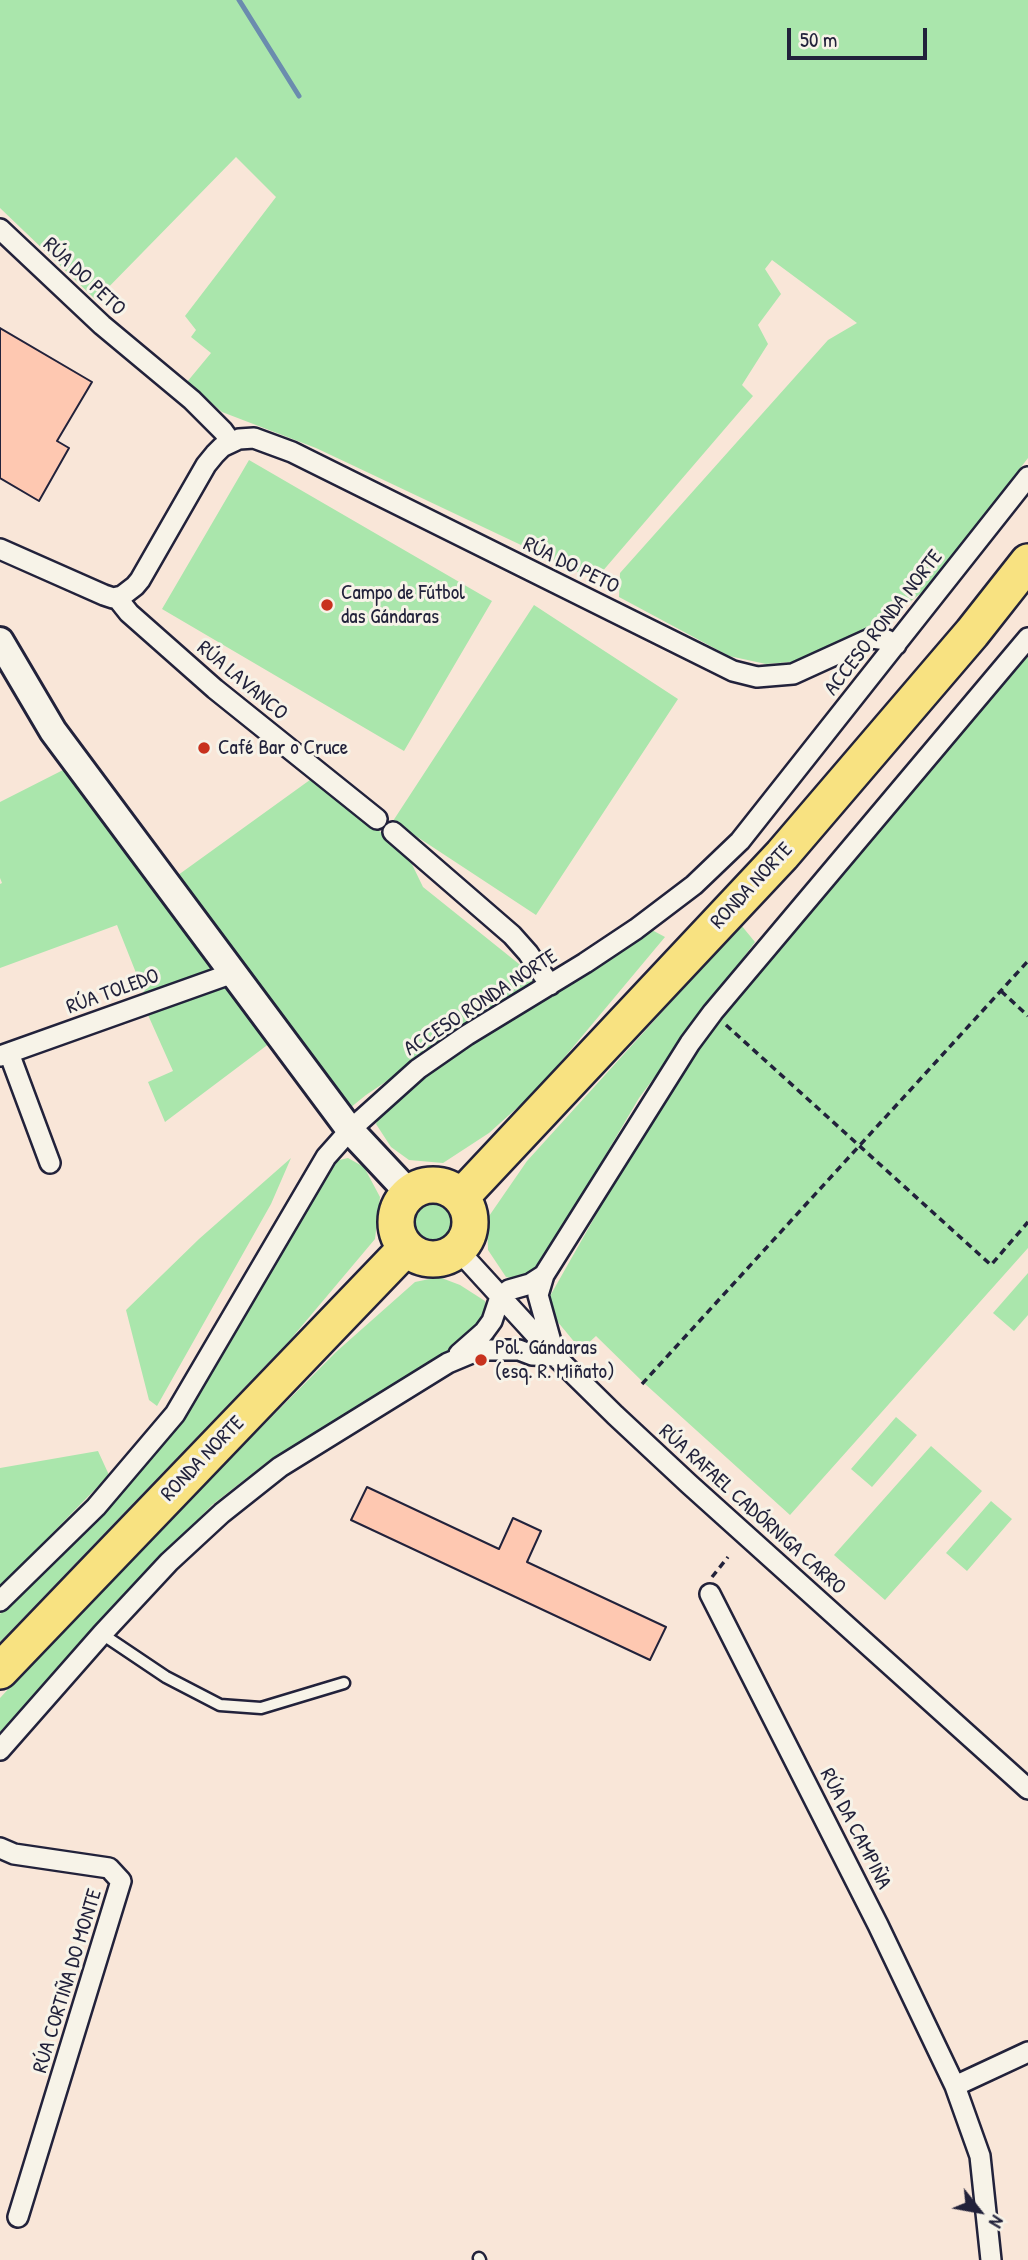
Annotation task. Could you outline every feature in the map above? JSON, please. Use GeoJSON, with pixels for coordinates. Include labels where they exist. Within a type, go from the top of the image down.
{"type":"FeatureCollection","features":[{"type":"Feature","properties":{"kind":"highway","name":"RONDA NORTE"},"geometry":{"type":"LineString","coordinates":[[461,1197],[782,855],[972,633],[1028,562]]}},
{"type":"Feature","properties":{"kind":"highway"},"geometry":{"type":"LineString","coordinates":[[430,1184],[453,1189],[461,1197],[471,1218],[466,1241],[458,1250],[448,1256],[426,1259],[406,1248],[399,1238],[397,1214],[401,1203],[409,1194],[430,1184]]}},
{"type":"Feature","properties":{"kind":"highway","name":"RONDA NORTE"},"geometry":{"type":"LineString","coordinates":[[0,1671],[406,1248]]}},
{"type":"Feature","properties":{"kind":"main road"},"geometry":{"type":"LineString","coordinates":[[0,641],[53,731],[349,1130],[409,1194]]}},
{"type":"Feature","properties":{"kind":"street","name":"RÚA DO PETO"},"geometry":{"type":"LineString","coordinates":[[0,229],[102,326],[192,400],[231,442],[254,438],[272,443],[733,671],[757,677],[793,674],[872,638],[887,640],[896,645]]}},
{"type":"Feature","properties":{"kind":"street"},"geometry":{"type":"LineString","coordinates":[[0,549],[113,598],[135,586],[206,466],[222,447],[231,442]]}},
{"type":"Feature","properties":{"kind":"street","name":"ACCESO RONDA NORTE"},"geometry":{"type":"LineString","coordinates":[[0,1601],[96,1507],[175,1414],[326,1157],[349,1130],[418,1069],[467,1035],[636,929],[694,886],[740,841],[1028,477]]}},
{"type":"Feature","properties":{"kind":"street","name":"RÚA LAVANCO"},"geometry":{"type":"LineString","coordinates":[[113,598],[215,689],[377,819]]}},
{"type":"Feature","properties":{"kind":"street"},"geometry":{"type":"LineString","coordinates":[[0,1750],[169,1562],[222,1513],[280,1468],[449,1363],[479,1350],[519,1350],[532,1355],[555,1356],[538,1295],[544,1275],[682,1055],[713,1012],[1028,638]]}},
{"type":"Feature","properties":{"kind":"street"},"geometry":{"type":"LineString","coordinates":[[393,832],[512,935],[550,985]]}},
{"type":"Feature","properties":{"kind":"street","name":"RÚA TOLEDO"},"geometry":{"type":"LineString","coordinates":[[50,1163],[5,1055],[233,973]]}},
{"type":"Feature","properties":{"kind":"street","name":"RÚA RAFAEL CADÓRNIGA CARRO"},"geometry":{"type":"LineString","coordinates":[[458,1250],[555,1356],[689,1484],[1028,1789]]}},
{"type":"Feature","properties":{"kind":"street"},"geometry":{"type":"LineString","coordinates":[[449,1363],[484,1332],[492,1321],[500,1297],[509,1290],[530,1284],[544,1275]]}},
{"type":"Feature","properties":{"kind":"street","name":"RÚA DA CAMPIÑA"},"geometry":{"type":"LineString","coordinates":[[710,1594],[878,1925],[955,2086],[980,2156],[991,2260]]}},
{"type":"Feature","properties":{"kind":"street","name":"RÚA CORTIÑA DO MONTE"},"geometry":{"type":"LineString","coordinates":[[0,1849],[14,1854],[109,1868],[121,1881],[18,2217]]}},
{"type":"Feature","properties":{"kind":"street"},"geometry":{"type":"LineString","coordinates":[[955,2086],[1028,2052]]}},
{"type":"Feature","properties":{"kind":"lane"},"geometry":{"type":"LineString","coordinates":[[102,1634],[166,1676],[220,1705],[261,1708],[344,1683]]}},
{"type":"Feature","properties":{"kind":"path"},"geometry":{"type":"LineString","coordinates":[[642,1384],[1028,961]]}},
{"type":"Feature","properties":{"kind":"path"},"geometry":{"type":"LineString","coordinates":[[1001,991],[1028,1016]]}},
{"type":"Feature","properties":{"kind":"path"},"geometry":{"type":"LineString","coordinates":[[713,1012],[991,1265],[1028,1222]]}},
{"type":"Feature","properties":{"kind":"green space"},"geometry":{"type":"Polygon","coordinates":[[[0,0],[1028,0],[1028,458],[929,587],[894,614],[803,661],[766,664],[729,656],[619,597],[620,573],[828,340],[857,323],[772,260],[765,269],[781,294],[758,325],[768,344],[742,385],[753,396],[595,580],[316,448],[222,412],[187,382],[211,353],[191,337],[196,330],[185,316],[276,197],[236,157],[96,300],[0,208],[0,0]]]}},
{"type":"Feature","properties":{"kind":"green space","name":"Campo de Fútbol das Gándaras"},"geometry":{"type":"Polygon","coordinates":[[[249,460],[492,601],[404,751],[162,609],[249,460]]]}},
{"type":"Feature","properties":{"kind":"green space","name":"Campo de Fútbol das Gándaras"},"geometry":{"type":"Polygon","coordinates":[[[534,605],[678,699],[536,915],[393,821],[534,605]]]}},
{"type":"Feature","properties":{"kind":"green space"},"geometry":{"type":"Polygon","coordinates":[[[1028,653],[1028,1248],[790,1515],[596,1336],[581,1350],[557,1321],[550,1296],[647,1125],[693,1054],[1028,653]]]}},
{"type":"Feature","properties":{"kind":"green space"},"geometry":{"type":"Polygon","coordinates":[[[67,768],[216,963],[210,972],[144,993],[117,925],[0,968],[0,802],[67,768]]]}},
{"type":"Feature","properties":{"kind":"green space"},"geometry":{"type":"Polygon","coordinates":[[[314,777],[407,854],[423,887],[534,976],[531,984],[350,1108],[342,1103],[174,878],[314,777]]]}},
{"type":"Feature","properties":{"kind":"green space"},"geometry":{"type":"Polygon","coordinates":[[[741,925],[755,942],[639,1098],[542,1263],[525,1282],[506,1277],[488,1250],[487,1219],[527,1161],[741,925]]]}},
{"type":"Feature","properties":{"kind":"green space"},"geometry":{"type":"Polygon","coordinates":[[[652,930],[665,937],[538,1089],[489,1133],[443,1163],[409,1160],[391,1147],[376,1124],[380,1115],[403,1092],[452,1057],[652,930]]]}},
{"type":"Feature","properties":{"kind":"green space"},"geometry":{"type":"Polygon","coordinates":[[[228,985],[270,1043],[165,1122],[148,1082],[173,1071],[148,1015],[228,985]]]}},
{"type":"Feature","properties":{"kind":"green space"},"geometry":{"type":"Polygon","coordinates":[[[291,1158],[271,1204],[157,1406],[149,1400],[126,1310],[199,1239],[291,1158]]]}},
{"type":"Feature","properties":{"kind":"green space"},"geometry":{"type":"Polygon","coordinates":[[[348,1158],[364,1167],[380,1197],[375,1239],[290,1340],[0,1642],[0,1614],[81,1533],[149,1458],[208,1379],[278,1250],[335,1161],[348,1158]]]}},
{"type":"Feature","properties":{"kind":"green space"},"geometry":{"type":"Polygon","coordinates":[[[433,1199],[449,1206],[456,1222],[449,1238],[433,1245],[417,1238],[410,1222],[417,1206],[433,1199]]]}},
{"type":"Feature","properties":{"kind":"green space"},"geometry":{"type":"Polygon","coordinates":[[[1028,1273],[1028,1315],[1014,1331],[993,1313],[1028,1273]]]}},
{"type":"Feature","properties":{"kind":"green space"},"geometry":{"type":"Polygon","coordinates":[[[439,1277],[460,1285],[485,1301],[487,1312],[478,1334],[271,1459],[212,1505],[124,1596],[0,1732],[0,1698],[100,1590],[336,1352],[415,1282],[439,1277]]]}},
{"type":"Feature","properties":{"kind":"green space"},"geometry":{"type":"Polygon","coordinates":[[[896,1417],[917,1435],[872,1487],[851,1469],[896,1417]]]}},
{"type":"Feature","properties":{"kind":"green space"},"geometry":{"type":"Polygon","coordinates":[[[931,1446],[982,1491],[885,1600],[834,1555],[931,1446]]]}},
{"type":"Feature","properties":{"kind":"green space"},"geometry":{"type":"Polygon","coordinates":[[[98,1451],[109,1475],[0,1587],[0,1468],[98,1451]]]}},
{"type":"Feature","properties":{"kind":"green space"},"geometry":{"type":"Polygon","coordinates":[[[991,1501],[1012,1519],[967,1571],[946,1553],[991,1501]]]}},
{"type":"Feature","properties":{"kind":"building"},"geometry":{"type":"Polygon","coordinates":[[[0,328],[92,382],[57,441],[69,448],[39,501],[0,478],[0,328]]]}},
{"type":"Feature","properties":{"kind":"building"},"geometry":{"type":"Polygon","coordinates":[[[367,1487],[499,1549],[513,1518],[541,1531],[527,1562],[666,1627],[650,1660],[351,1520],[367,1487]]]}},
{"type":"Feature","properties":{"kind":"waterway"},"geometry":{"type":"LineString","coordinates":[[239,0],[299,96]]}},
{"type":"Feature","properties":{"kind":"place","name":"Campo de Fútbol das Gándaras"},"geometry":{"type":"Point","coordinates":[327,605]}},
{"type":"Feature","properties":{"kind":"place","name":"Café Bar o Cruce"},"geometry":{"type":"Point","coordinates":[204,748]}},
{"type":"Feature","properties":{"kind":"place","name":"Pol. Gándaras (esq. R. Miñato)"},"geometry":{"type":"Point","coordinates":[481,1360]}}]}
